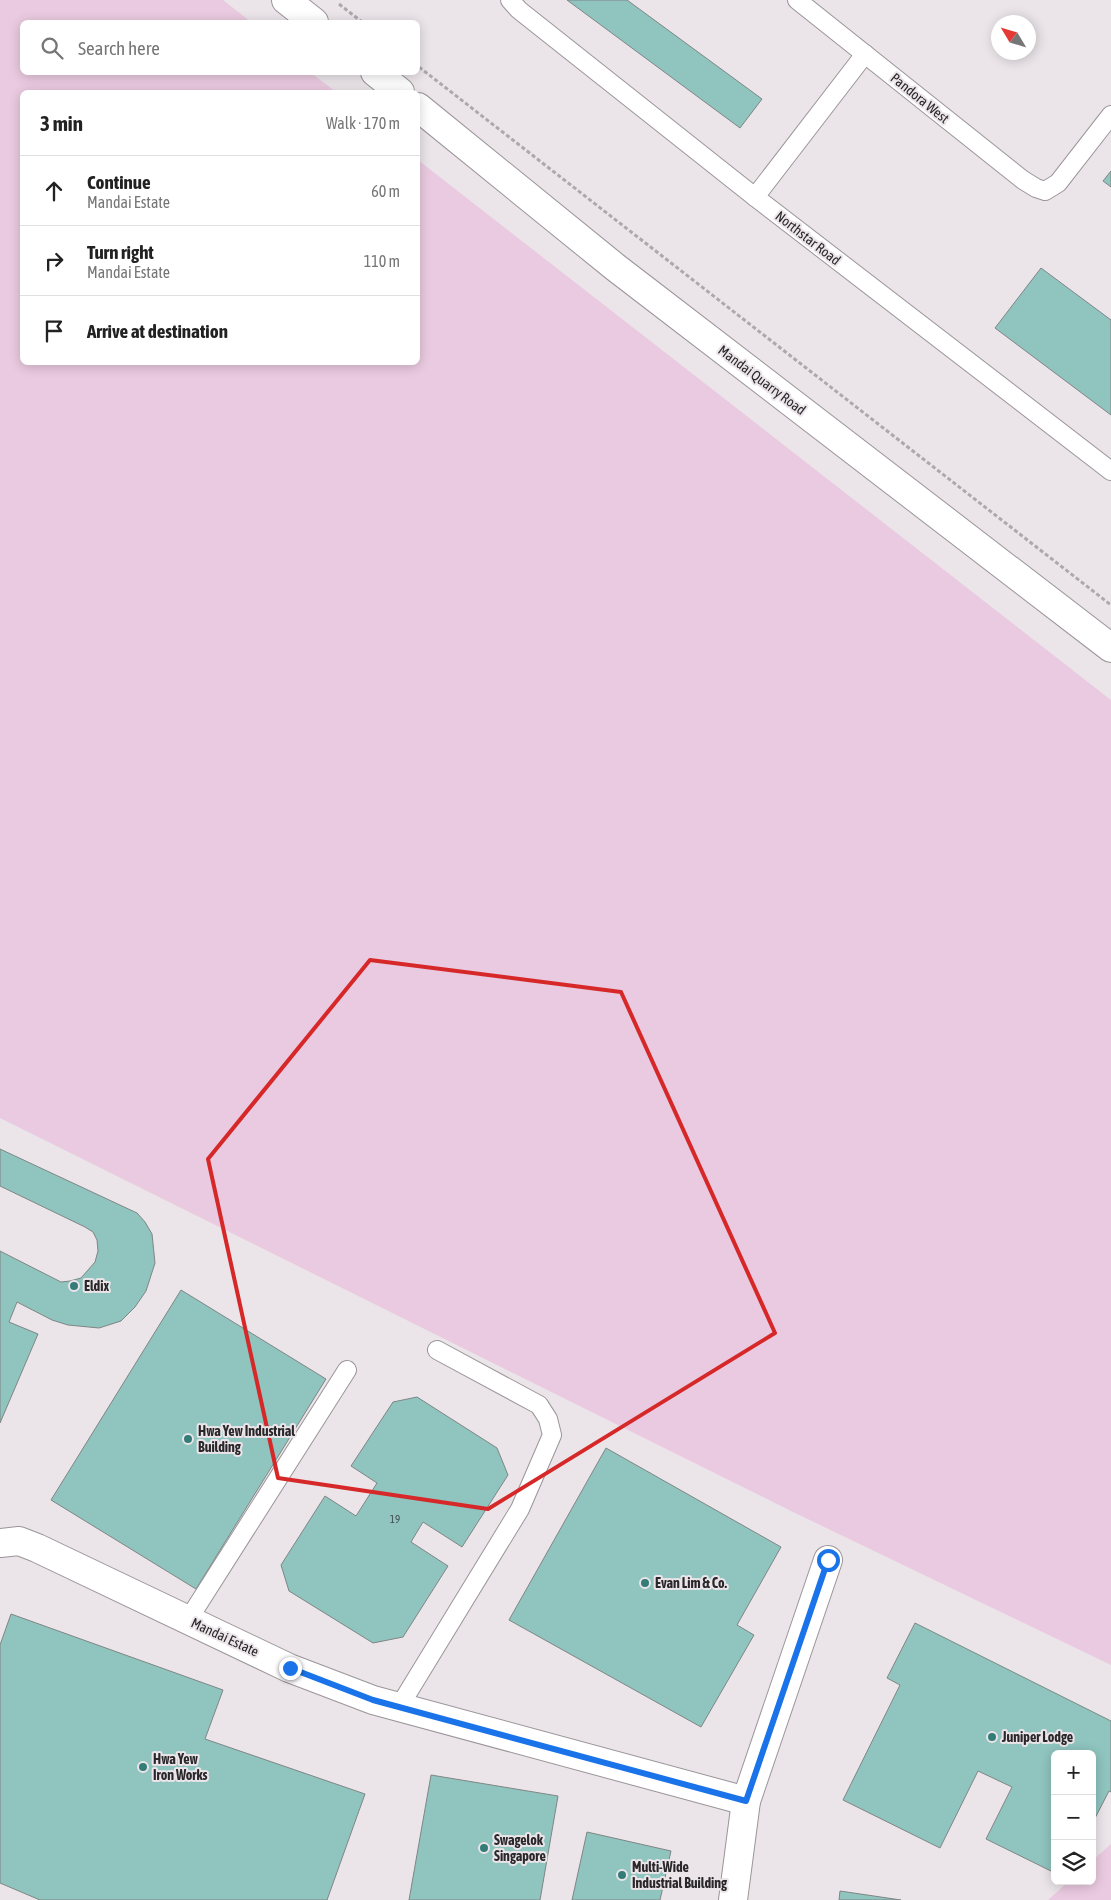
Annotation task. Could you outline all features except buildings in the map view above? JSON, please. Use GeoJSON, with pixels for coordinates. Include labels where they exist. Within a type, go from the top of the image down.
{"type":"FeatureCollection","features":[{"type":"Feature","properties":{"kind":"street"},"geometry":{"type":"LineString","coordinates":[[286,0],[311,20]]}},
{"type":"Feature","properties":{"kind":"street"},"geometry":{"type":"LineString","coordinates":[[379,75],[398,90]]}},
{"type":"Feature","properties":{"kind":"street","name":"Mandai Quarry Road"},"geometry":{"type":"LineString","coordinates":[[420,109],[615,268],[1111,648]]}},
{"type":"Feature","properties":{"kind":"street","name":"Mandai Estate"},"geometry":{"type":"LineString","coordinates":[[0,1543],[19,1542],[37,1548],[290,1668],[373,1700],[746,1801]]}},
{"type":"Feature","properties":{"kind":"street"},"geometry":{"type":"LineString","coordinates":[[733,1900],[746,1801],[828,1560]]}},
{"type":"Feature","properties":{"kind":"lane","name":"Northstar Road"},"geometry":{"type":"LineString","coordinates":[[510,0],[519,10],[755,197],[1111,471]]}},
{"type":"Feature","properties":{"kind":"lane","name":"Pandora West"},"geometry":{"type":"LineString","coordinates":[[797,0],[1023,180],[1036,188],[1045,190],[1058,183],[1111,115]]}},
{"type":"Feature","properties":{"kind":"lane"},"geometry":{"type":"LineString","coordinates":[[755,197],[865,54]]}},
{"type":"Feature","properties":{"kind":"lane"},"geometry":{"type":"LineString","coordinates":[[399,1707],[520,1509],[552,1435],[548,1419],[539,1405],[437,1350]]}},
{"type":"Feature","properties":{"kind":"lane"},"geometry":{"type":"LineString","coordinates":[[188,1620],[347,1370]]}},
{"type":"Feature","properties":{"kind":"path"},"geometry":{"type":"LineString","coordinates":[[333,0],[359,20]]}},
{"type":"Feature","properties":{"kind":"path"},"geometry":{"type":"LineString","coordinates":[[420,68],[1111,605]]}},
{"type":"Feature","properties":{"kind":"highlighted area"},"geometry":{"type":"Polygon","coordinates":[[[370,960],[621,992],[775,1333],[488,1509],[278,1478],[208,1159],[370,960]]]}},
{"type":"Feature","properties":{"kind":"shaded area"},"geometry":{"type":"Polygon","coordinates":[[[0,0],[223,0],[248,20],[20,20],[20,75],[314,75],[333,90],[20,90],[20,365],[420,365],[420,162],[1111,700],[1111,1665],[793,1512],[0,1118],[0,0]]]}},
{"type":"Feature","properties":{"kind":"shaded area"},"geometry":{"type":"Polygon","coordinates":[[[1111,1844],[1111,1900],[1048,1900],[1065,1885],[1096,1885],[1096,1857],[1111,1844]]]}},
{"type":"Feature","properties":{"kind":"place","name":"Eldix"},"geometry":{"type":"Point","coordinates":[74,1286]}},
{"type":"Feature","properties":{"kind":"place","name":"Hwa Yew Industrial Building"},"geometry":{"type":"Point","coordinates":[188,1439]}},
{"type":"Feature","properties":{"kind":"place","name":"Evan Lim & Co."},"geometry":{"type":"Point","coordinates":[645,1583]}},
{"type":"Feature","properties":{"kind":"place","name":"Juniper Lodge"},"geometry":{"type":"Point","coordinates":[992,1737]}},
{"type":"Feature","properties":{"kind":"place","name":"Hwa Yew Iron Works"},"geometry":{"type":"Point","coordinates":[143,1767]}},
{"type":"Feature","properties":{"kind":"place","name":"Swagelok Singapore"},"geometry":{"type":"Point","coordinates":[484,1848]}},
{"type":"Feature","properties":{"kind":"place","name":"Multi-Wide Industrial Building"},"geometry":{"type":"Point","coordinates":[622,1875]}},
{"type":"Feature","properties":{"kind":"route"},"geometry":{"type":"LineString","coordinates":[[290,1668],[373,1700],[746,1801],[828,1560]]}}]}
